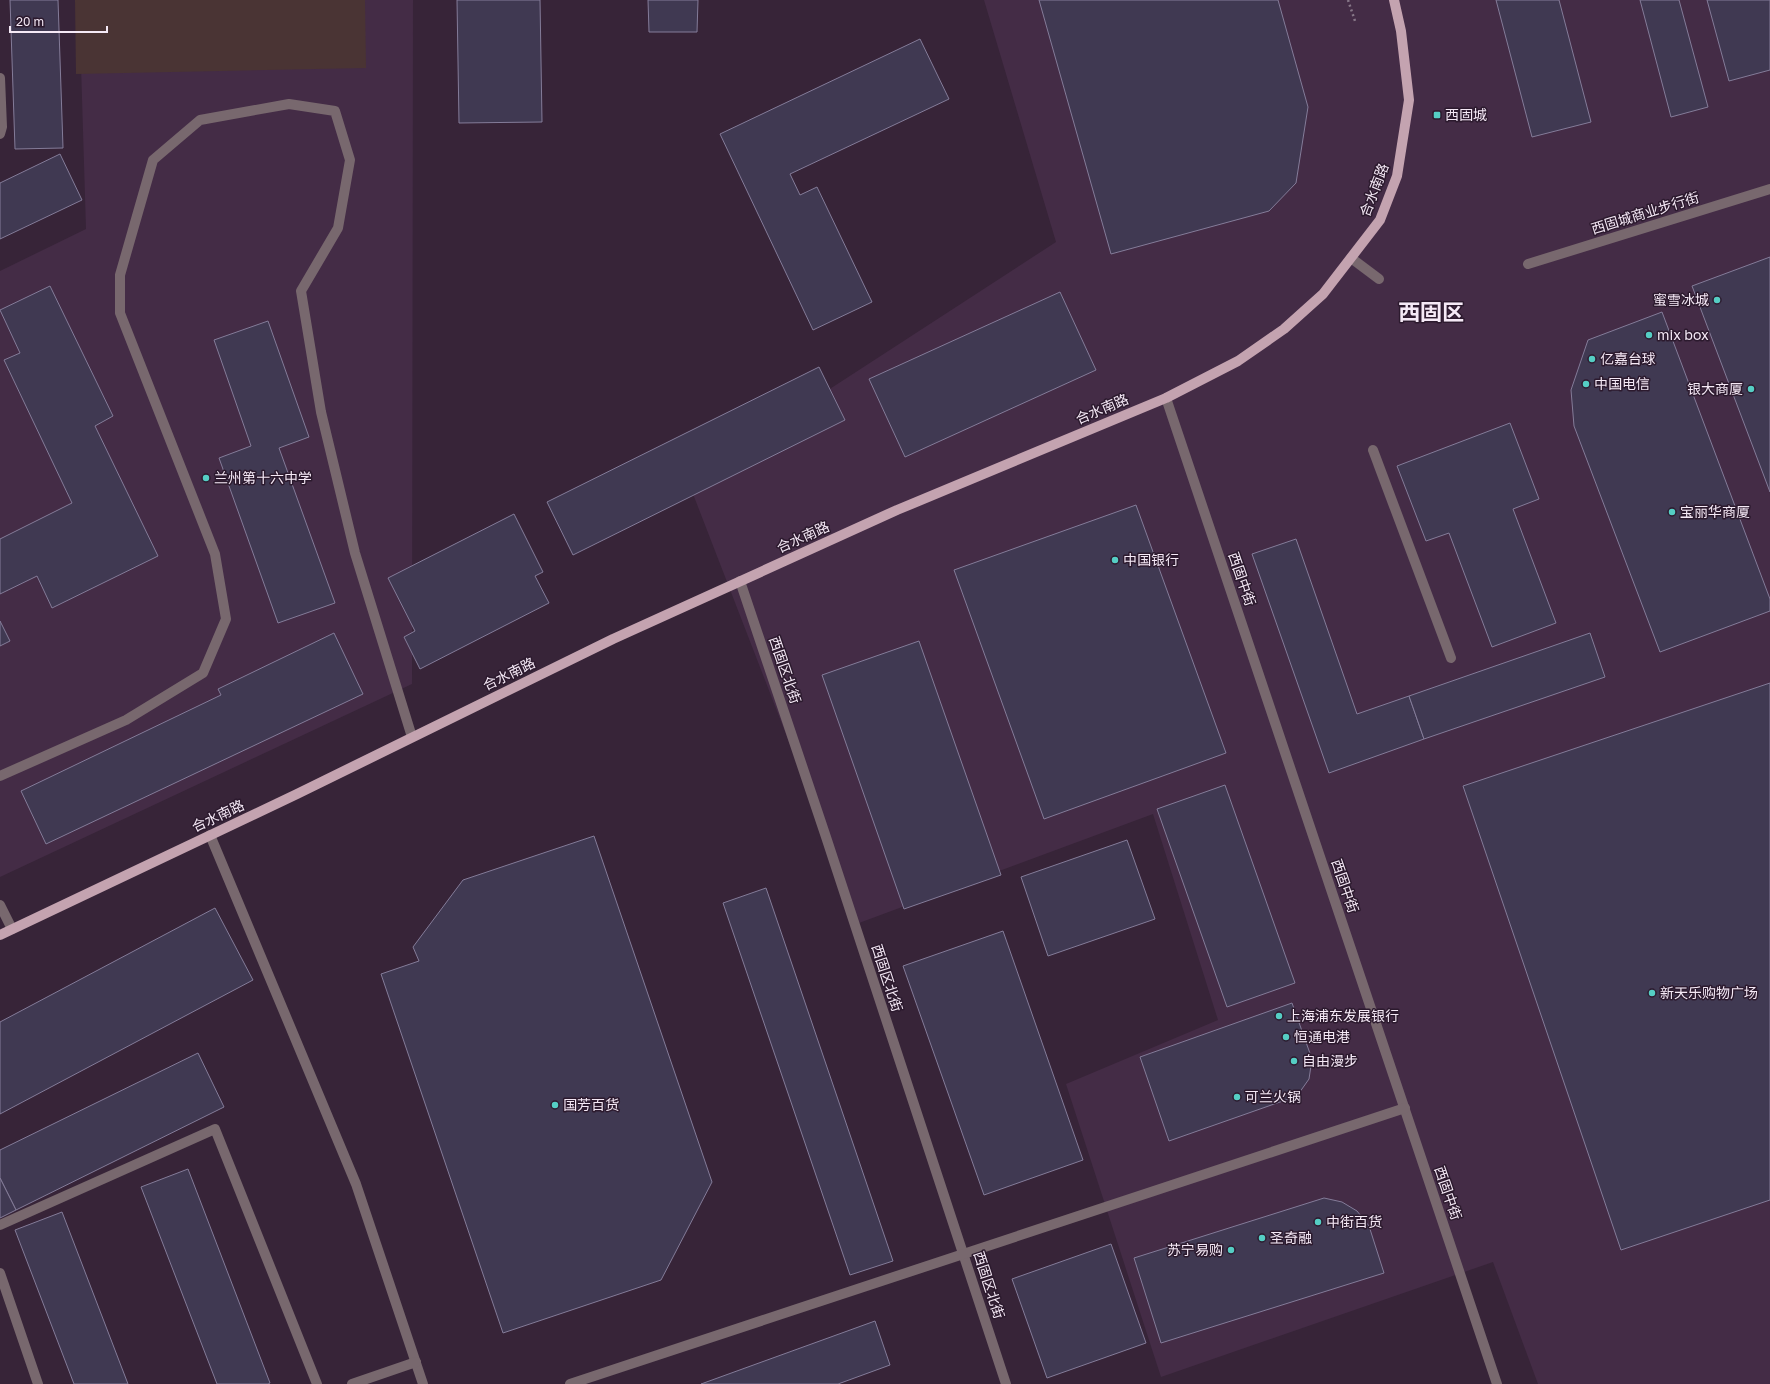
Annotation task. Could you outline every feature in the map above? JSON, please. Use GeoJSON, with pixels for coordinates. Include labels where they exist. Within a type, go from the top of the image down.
{"type":"FeatureCollection","features":[{"type":"Feature","properties":{"kind":"main road","name":"合水南路"},"geometry":{"type":"LineString","coordinates":[[0,935],[210,835],[613,639],[897,510],[1166,398],[1238,361],[1284,329],[1323,294],[1380,220],[1398,176],[1409,100],[1401,31],[1394,0]]}},
{"type":"Feature","properties":{"kind":"street"},"geometry":{"type":"LineString","coordinates":[[0,78],[2,127],[0,134]]}},
{"type":"Feature","properties":{"kind":"street"},"geometry":{"type":"LineString","coordinates":[[0,776],[126,720],[203,673],[226,620],[215,554],[120,313],[120,275],[152,160],[200,120],[289,104],[335,111],[350,160],[338,228],[301,291],[322,412],[355,553],[412,737]]}},
{"type":"Feature","properties":{"kind":"street","name":"西固城商业步行街"},"geometry":{"type":"LineString","coordinates":[[1528,264],[1770,189]]}},
{"type":"Feature","properties":{"kind":"street"},"geometry":{"type":"LineString","coordinates":[[1351,258],[1379,279]]}},
{"type":"Feature","properties":{"kind":"street","name":"西固中街"},"geometry":{"type":"LineString","coordinates":[[1166,398],[1497,1384]]}},
{"type":"Feature","properties":{"kind":"street"},"geometry":{"type":"LineString","coordinates":[[1373,450],[1451,658]]}},
{"type":"Feature","properties":{"kind":"street","name":"西固区北街"},"geometry":{"type":"LineString","coordinates":[[740,581],[824,830],[1006,1384]]}},
{"type":"Feature","properties":{"kind":"street"},"geometry":{"type":"LineString","coordinates":[[210,835],[356,1184],[423,1384]]}},
{"type":"Feature","properties":{"kind":"street"},"geometry":{"type":"LineString","coordinates":[[0,905],[12,929]]}},
{"type":"Feature","properties":{"kind":"street"},"geometry":{"type":"LineString","coordinates":[[570,1384],[1405,1108]]}},
{"type":"Feature","properties":{"kind":"street"},"geometry":{"type":"LineString","coordinates":[[0,1225],[215,1129],[317,1384]]}},
{"type":"Feature","properties":{"kind":"street"},"geometry":{"type":"LineString","coordinates":[[0,1273],[38,1384]]}},
{"type":"Feature","properties":{"kind":"street"},"geometry":{"type":"LineString","coordinates":[[352,1384],[416,1362]]}},
{"type":"Feature","properties":{"kind":"path"},"geometry":{"type":"LineString","coordinates":[[1348,0],[1355,21]]}},
{"type":"Feature","properties":{"kind":"shaded area"},"geometry":{"type":"Polygon","coordinates":[[[75,0],[365,0],[366,68],[76,74],[75,0]]]}},
{"type":"Feature","properties":{"kind":"shaded area","name":"兰州第十六中学"},"geometry":{"type":"Polygon","coordinates":[[[79,0],[413,0],[412,684],[0,877],[0,271],[86,229],[79,0]]]}},
{"type":"Feature","properties":{"kind":"shaded area"},"geometry":{"type":"Polygon","coordinates":[[[984,0],[1770,0],[1770,1384],[1538,1384],[1493,1262],[1161,1377],[1066,1084],[1218,1020],[1153,814],[859,923],[688,481],[1056,242],[984,0]]]}},
{"type":"Feature","properties":{"kind":"building"},"geometry":{"type":"Polygon","coordinates":[[[10,0],[58,0],[63,148],[15,149],[10,0]]]}},
{"type":"Feature","properties":{"kind":"building"},"geometry":{"type":"Polygon","coordinates":[[[457,0],[540,0],[542,122],[459,123],[457,0]]]}},
{"type":"Feature","properties":{"kind":"building"},"geometry":{"type":"Polygon","coordinates":[[[648,0],[698,0],[697,32],[649,32],[648,0]]]}},
{"type":"Feature","properties":{"kind":"building"},"geometry":{"type":"Polygon","coordinates":[[[1039,0],[1278,0],[1308,107],[1296,183],[1269,211],[1111,254],[1039,0]]]}},
{"type":"Feature","properties":{"kind":"building"},"geometry":{"type":"Polygon","coordinates":[[[1496,0],[1559,0],[1591,122],[1532,137],[1496,0]]]}},
{"type":"Feature","properties":{"kind":"building"},"geometry":{"type":"Polygon","coordinates":[[[1640,0],[1679,0],[1708,107],[1671,117],[1640,0]]]}},
{"type":"Feature","properties":{"kind":"building"},"geometry":{"type":"Polygon","coordinates":[[[1707,0],[1770,0],[1770,70],[1729,81],[1707,0]]]}},
{"type":"Feature","properties":{"kind":"building"},"geometry":{"type":"Polygon","coordinates":[[[920,39],[949,99],[790,174],[800,195],[817,187],[872,302],[813,330],[720,134],[920,39]]]}},
{"type":"Feature","properties":{"kind":"building"},"geometry":{"type":"Polygon","coordinates":[[[60,154],[82,200],[0,239],[0,183],[60,154]]]}},
{"type":"Feature","properties":{"kind":"building","name":"银大商厦"},"geometry":{"type":"Polygon","coordinates":[[[1770,257],[1770,492],[1692,286],[1770,257]]]}},
{"type":"Feature","properties":{"kind":"building"},"geometry":{"type":"Polygon","coordinates":[[[50,286],[113,416],[95,426],[158,556],[52,608],[37,576],[0,594],[0,539],[72,503],[4,360],[20,353],[0,310],[50,286]]]}},
{"type":"Feature","properties":{"kind":"building"},"geometry":{"type":"Polygon","coordinates":[[[1060,292],[1096,370],[905,457],[869,379],[1060,292]]]}},
{"type":"Feature","properties":{"kind":"building","name":"宝丽华商厦"},"geometry":{"type":"Polygon","coordinates":[[[1662,312],[1770,599],[1770,611],[1660,652],[1574,426],[1571,390],[1588,340],[1662,312]]]}},
{"type":"Feature","properties":{"kind":"building"},"geometry":{"type":"Polygon","coordinates":[[[268,321],[309,437],[279,448],[335,603],[278,623],[219,458],[251,446],[214,340],[268,321]]]}},
{"type":"Feature","properties":{"kind":"building"},"geometry":{"type":"Polygon","coordinates":[[[819,367],[845,420],[573,555],[547,502],[819,367]]]}},
{"type":"Feature","properties":{"kind":"building"},"geometry":{"type":"Polygon","coordinates":[[[1510,423],[1539,499],[1513,509],[1556,623],[1492,647],[1449,533],[1426,541],[1397,466],[1510,423]]]}},
{"type":"Feature","properties":{"kind":"building"},"geometry":{"type":"Polygon","coordinates":[[[1136,505],[1226,753],[1044,819],[954,570],[1136,505]]]}},
{"type":"Feature","properties":{"kind":"building"},"geometry":{"type":"Polygon","coordinates":[[[514,514],[543,572],[535,576],[549,603],[420,669],[404,637],[415,631],[388,578],[514,514]]]}},
{"type":"Feature","properties":{"kind":"building"},"geometry":{"type":"Polygon","coordinates":[[[1296,539],[1357,714],[1409,696],[1424,739],[1329,773],[1252,554],[1296,539]]]}},
{"type":"Feature","properties":{"kind":"building"},"geometry":{"type":"Polygon","coordinates":[[[0,621],[10,641],[0,646],[0,621]]]}},
{"type":"Feature","properties":{"kind":"building"},"geometry":{"type":"Polygon","coordinates":[[[334,633],[363,694],[46,844],[21,791],[221,695],[218,689],[334,633]]]}},
{"type":"Feature","properties":{"kind":"building"},"geometry":{"type":"Polygon","coordinates":[[[1590,633],[1605,677],[1424,739],[1409,696],[1590,633]]]}},
{"type":"Feature","properties":{"kind":"building"},"geometry":{"type":"Polygon","coordinates":[[[919,641],[1001,875],[904,909],[822,675],[919,641]]]}},
{"type":"Feature","properties":{"kind":"building","name":"新天乐购物广场"},"geometry":{"type":"Polygon","coordinates":[[[1770,683],[1770,1200],[1621,1250],[1463,786],[1770,683]]]}},
{"type":"Feature","properties":{"kind":"building"},"geometry":{"type":"Polygon","coordinates":[[[1225,785],[1295,983],[1227,1007],[1157,809],[1225,785]]]}},
{"type":"Feature","properties":{"kind":"building","name":"国芳百货"},"geometry":{"type":"Polygon","coordinates":[[[594,836],[712,1182],[661,1280],[503,1333],[381,974],[419,961],[413,947],[463,880],[594,836]]]}},
{"type":"Feature","properties":{"kind":"building"},"geometry":{"type":"Polygon","coordinates":[[[1127,840],[1155,919],[1048,956],[1021,877],[1127,840]]]}},
{"type":"Feature","properties":{"kind":"building"},"geometry":{"type":"Polygon","coordinates":[[[766,888],[893,1261],[850,1275],[723,903],[766,888]]]}},
{"type":"Feature","properties":{"kind":"building"},"geometry":{"type":"Polygon","coordinates":[[[215,908],[253,980],[0,1114],[0,1022],[215,908]]]}},
{"type":"Feature","properties":{"kind":"building"},"geometry":{"type":"Polygon","coordinates":[[[1003,931],[1083,1160],[984,1195],[903,966],[1003,931]]]}},
{"type":"Feature","properties":{"kind":"building"},"geometry":{"type":"Polygon","coordinates":[[[1292,1003],[1312,1059],[1309,1079],[1297,1096],[1169,1141],[1140,1057],[1292,1003]]]}},
{"type":"Feature","properties":{"kind":"building"},"geometry":{"type":"Polygon","coordinates":[[[198,1053],[224,1107],[16,1210],[0,1178],[0,1150],[198,1053]]]}},
{"type":"Feature","properties":{"kind":"building"},"geometry":{"type":"Polygon","coordinates":[[[188,1169],[270,1383],[268,1384],[217,1384],[141,1187],[188,1169]]]}},
{"type":"Feature","properties":{"kind":"building"},"geometry":{"type":"Polygon","coordinates":[[[0,1178],[16,1210],[0,1218],[0,1178]]]}},
{"type":"Feature","properties":{"kind":"building"},"geometry":{"type":"Polygon","coordinates":[[[1324,1198],[1342,1202],[1357,1211],[1369,1226],[1384,1273],[1161,1343],[1134,1258],[1324,1198]]]}},
{"type":"Feature","properties":{"kind":"building"},"geometry":{"type":"Polygon","coordinates":[[[62,1212],[128,1384],[74,1384],[15,1230],[62,1212]]]}},
{"type":"Feature","properties":{"kind":"building"},"geometry":{"type":"Polygon","coordinates":[[[1111,1244],[1146,1343],[1047,1378],[1012,1279],[1111,1244]]]}},
{"type":"Feature","properties":{"kind":"building"},"geometry":{"type":"Polygon","coordinates":[[[875,1321],[890,1365],[838,1384],[701,1384],[875,1321]]]}},
{"type":"Feature","properties":{"kind":"place","name":"西固城"},"geometry":{"type":"Point","coordinates":[1437,115]}},
{"type":"Feature","properties":{"kind":"place","name":"蜜雪冰城"},"geometry":{"type":"Point","coordinates":[1717,300]}},
{"type":"Feature","properties":{"kind":"place","name":"mix box"},"geometry":{"type":"Point","coordinates":[1649,335]}},
{"type":"Feature","properties":{"kind":"place","name":"亿嘉台球"},"geometry":{"type":"Point","coordinates":[1592,359]}},
{"type":"Feature","properties":{"kind":"place","name":"中国电信"},"geometry":{"type":"Point","coordinates":[1586,384]}},
{"type":"Feature","properties":{"kind":"place","name":"银大商厦"},"geometry":{"type":"Point","coordinates":[1751,389]}},
{"type":"Feature","properties":{"kind":"place","name":"兰州第十六中学"},"geometry":{"type":"Point","coordinates":[206,478]}},
{"type":"Feature","properties":{"kind":"place","name":"宝丽华商厦"},"geometry":{"type":"Point","coordinates":[1672,512]}},
{"type":"Feature","properties":{"kind":"place","name":"中国银行"},"geometry":{"type":"Point","coordinates":[1115,560]}},
{"type":"Feature","properties":{"kind":"place","name":"新天乐购物广场"},"geometry":{"type":"Point","coordinates":[1652,993]}},
{"type":"Feature","properties":{"kind":"place","name":"上海浦东发展银行"},"geometry":{"type":"Point","coordinates":[1279,1016]}},
{"type":"Feature","properties":{"kind":"place","name":"恒通电港"},"geometry":{"type":"Point","coordinates":[1286,1037]}},
{"type":"Feature","properties":{"kind":"place","name":"自由漫步"},"geometry":{"type":"Point","coordinates":[1294,1061]}},
{"type":"Feature","properties":{"kind":"place","name":"可兰火锅"},"geometry":{"type":"Point","coordinates":[1237,1097]}},
{"type":"Feature","properties":{"kind":"place","name":"国芳百货"},"geometry":{"type":"Point","coordinates":[555,1105]}},
{"type":"Feature","properties":{"kind":"place","name":"中街百货"},"geometry":{"type":"Point","coordinates":[1318,1222]}},
{"type":"Feature","properties":{"kind":"place","name":"圣奇融"},"geometry":{"type":"Point","coordinates":[1262,1238]}},
{"type":"Feature","properties":{"kind":"place","name":"苏宁易购"},"geometry":{"type":"Point","coordinates":[1231,1250]}},
{"type":"Feature","properties":{"kind":"district","name":"西固区"},"geometry":{"type":"Point","coordinates":[1431,312]}}]}
